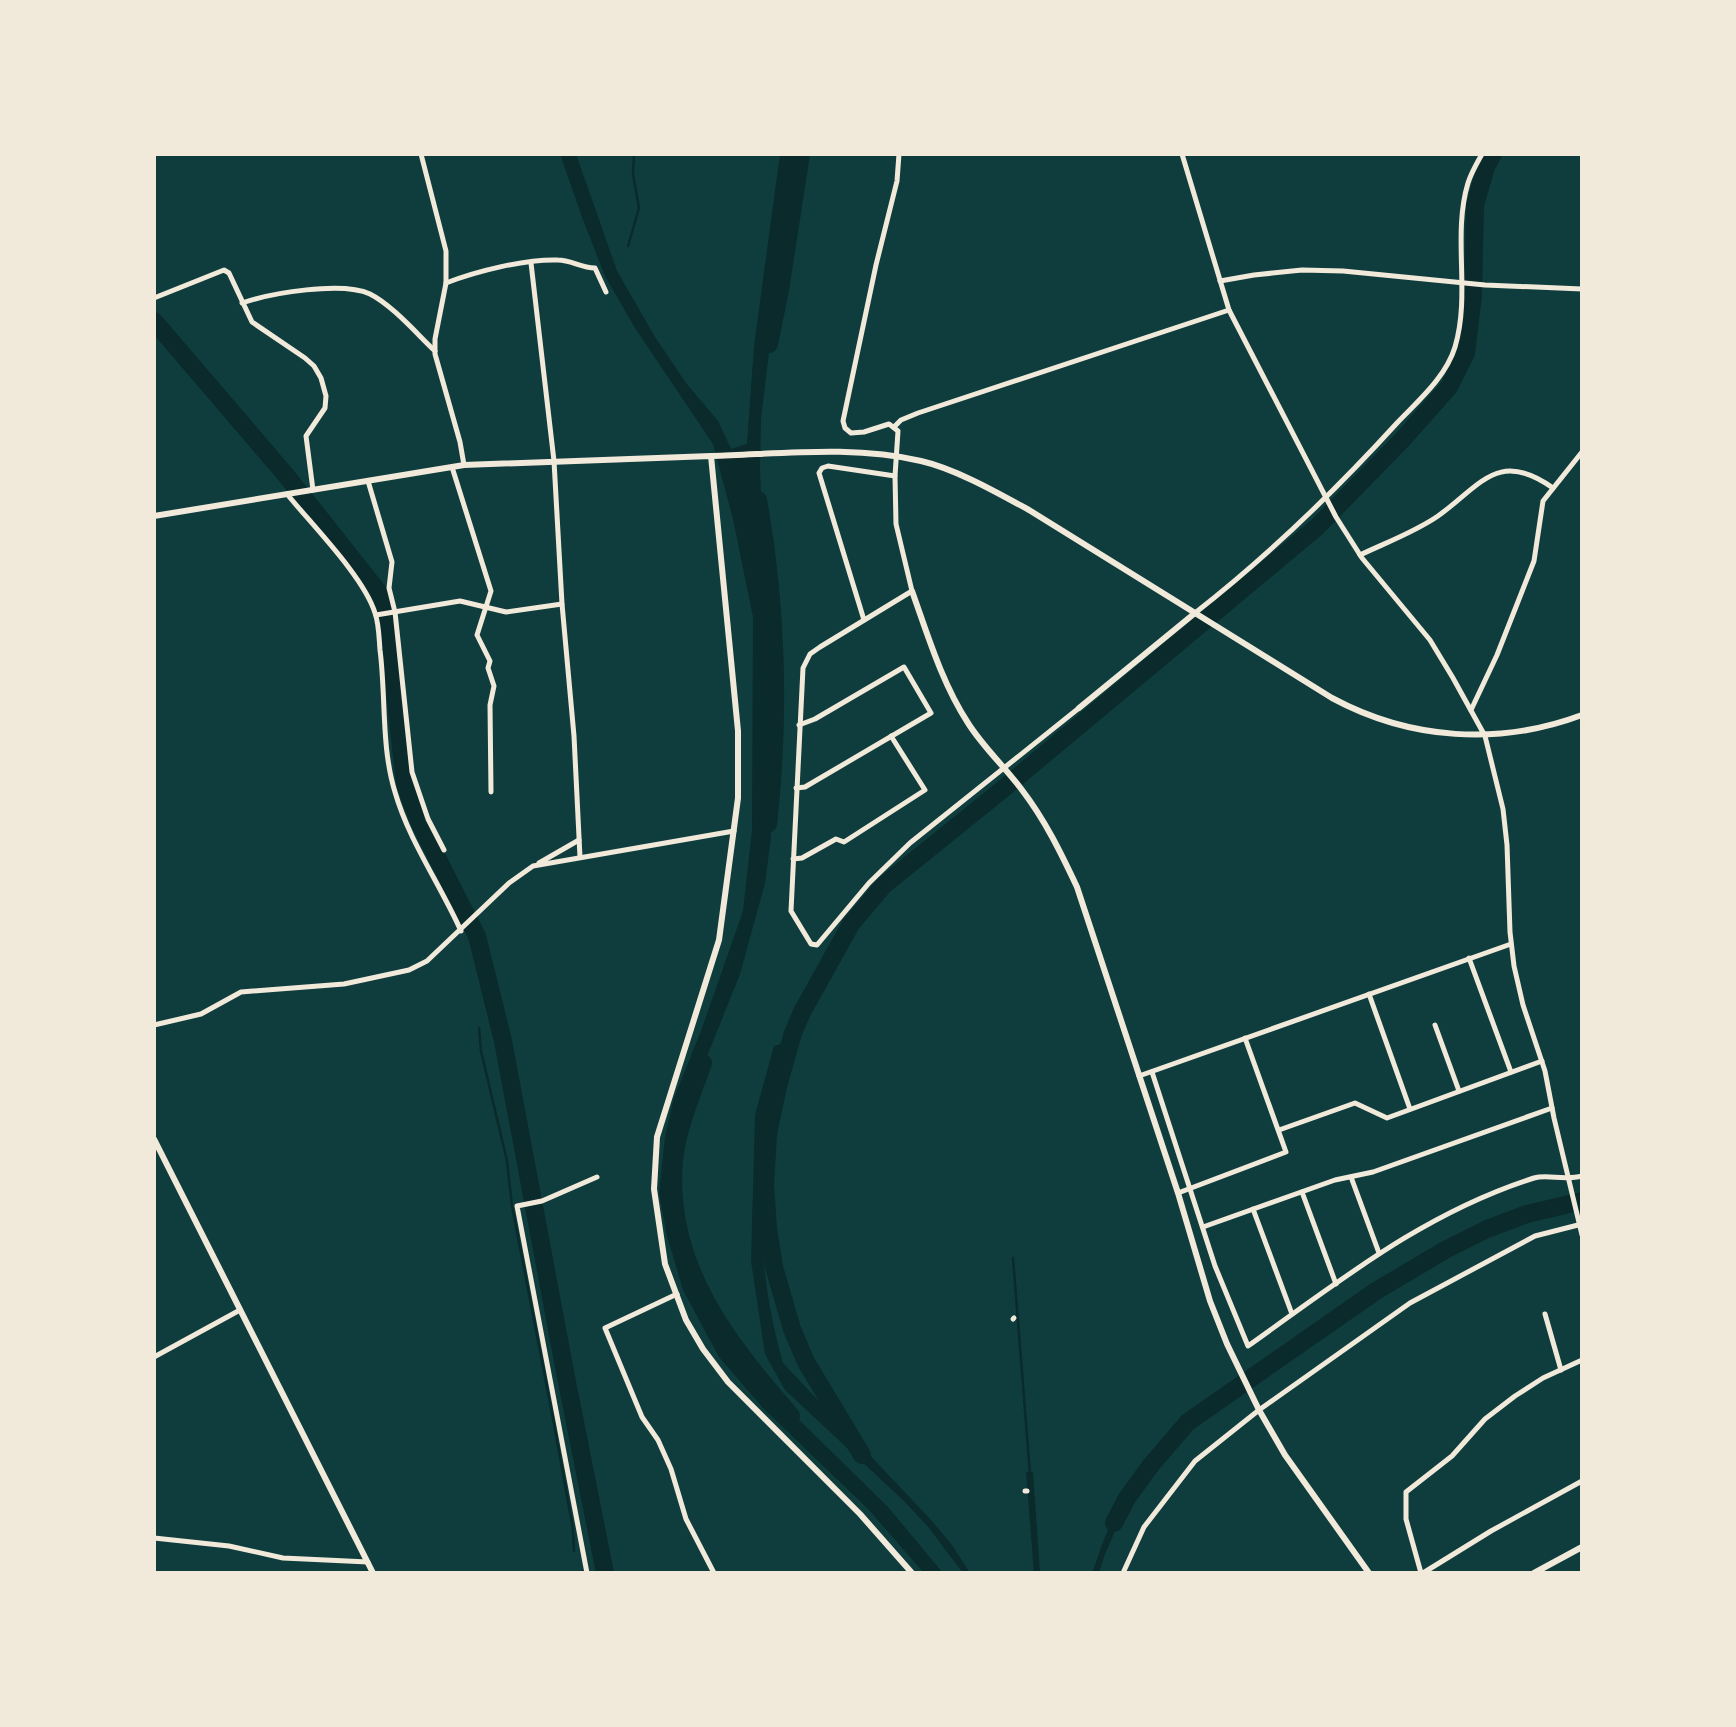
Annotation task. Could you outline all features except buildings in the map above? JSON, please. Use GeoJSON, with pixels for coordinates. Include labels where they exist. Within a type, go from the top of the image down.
{"type":"FeatureCollection","features":[{"type":"Feature","properties":{"kind":"street"},"geometry":{"type":"LineString","coordinates":[[421,154],[446,251],[446,283],[435,351],[464,465]]}},
{"type":"Feature","properties":{"kind":"street"},"geometry":{"type":"LineString","coordinates":[[899,154],[897,181],[843,421],[845,428],[851,433],[864,432],[890,424],[898,431],[896,524],[912,591],[935,655],[956,704],[970,727],[1034,806],[1055,840],[1077,887],[1178,1193],[1210,1301],[1239,1370],[1285,1455],[1369,1573]]}},
{"type":"Feature","properties":{"kind":"street"},"geometry":{"type":"LineString","coordinates":[[1182,154],[1228,310],[1336,517],[1360,555],[1430,640],[1485,736],[1503,809],[1511,943],[1523,1005],[1542,1061],[1582,1235]]}},
{"type":"Feature","properties":{"kind":"street"},"geometry":{"type":"LineString","coordinates":[[912,591],[810,654],[803,668],[791,911],[811,944],[817,945],[869,883],[911,843],[1242,577],[1327,499],[1426,392],[1447,365],[1454,348],[1461,316],[1462,213],[1468,181],[1482,154]]}},
{"type":"Feature","properties":{"kind":"street"},"geometry":{"type":"LineString","coordinates":[[446,283],[485,270],[560,260],[585,268],[595,268],[606,292]]}},
{"type":"Feature","properties":{"kind":"street"},"geometry":{"type":"LineString","coordinates":[[531,263],[554,461],[580,857]]}},
{"type":"Feature","properties":{"kind":"street"},"geometry":{"type":"LineString","coordinates":[[154,298],[224,270],[229,273],[252,322],[314,366],[326,396],[325,408],[306,436],[310,490]]}},
{"type":"Feature","properties":{"kind":"street"},"geometry":{"type":"LineString","coordinates":[[1220,281],[1254,275],[1343,271],[1485,285],[1582,289]]}},
{"type":"Feature","properties":{"kind":"street"},"geometry":{"type":"LineString","coordinates":[[242,303],[278,294],[357,289],[373,296],[435,351]]}},
{"type":"Feature","properties":{"kind":"street"},"geometry":{"type":"LineString","coordinates":[[895,426],[901,420],[918,414],[1228,310]]}},
{"type":"Feature","properties":{"kind":"street"},"geometry":{"type":"LineString","coordinates":[[154,516],[464,465],[840,451],[896,456],[925,461],[994,491],[1029,510],[1332,698],[1360,712],[1398,726],[1439,733],[1485,736],[1539,729],[1582,715]]}},
{"type":"Feature","properties":{"kind":"street"},"geometry":{"type":"LineString","coordinates":[[1471,710],[1534,561],[1543,501],[1582,452]]}},
{"type":"Feature","properties":{"kind":"street"},"geometry":{"type":"LineString","coordinates":[[711,456],[738,731],[738,798],[719,940],[657,1137],[654,1189],[665,1264],[686,1320],[703,1349],[728,1382],[860,1514],[912,1573]]}},
{"type":"Feature","properties":{"kind":"street"},"geometry":{"type":"LineString","coordinates":[[864,620],[819,473],[822,468],[828,466],[895,475]]}},
{"type":"Feature","properties":{"kind":"street"},"geometry":{"type":"LineString","coordinates":[[452,467],[491,591],[477,635],[490,661],[488,668],[494,686],[490,705],[491,792]]}},
{"type":"Feature","properties":{"kind":"street"},"geometry":{"type":"LineString","coordinates":[[1360,555],[1435,518],[1490,475],[1506,470],[1525,472],[1535,475],[1553,488]]}},
{"type":"Feature","properties":{"kind":"street"},"geometry":{"type":"LineString","coordinates":[[368,481],[392,562],[389,588],[395,612],[412,772],[428,819],[444,850]]}},
{"type":"Feature","properties":{"kind":"street"},"geometry":{"type":"LineString","coordinates":[[287,494],[358,580],[376,615],[385,686],[388,767],[405,821],[461,930]]}},
{"type":"Feature","properties":{"kind":"street"},"geometry":{"type":"LineString","coordinates":[[376,615],[460,601],[506,612],[562,604]]}},
{"type":"Feature","properties":{"kind":"street"},"geometry":{"type":"LineString","coordinates":[[796,788],[804,787],[932,713],[904,667],[815,719],[799,725]]}},
{"type":"Feature","properties":{"kind":"street"},"geometry":{"type":"LineString","coordinates":[[793,859],[802,858],[836,839],[844,842],[925,790],[891,736]]}},
{"type":"Feature","properties":{"kind":"street"},"geometry":{"type":"LineString","coordinates":[[533,866],[734,831]]}},
{"type":"Feature","properties":{"kind":"street"},"geometry":{"type":"LineString","coordinates":[[154,1025],[201,1014],[241,992],[344,984],[409,970],[427,961],[509,883],[579,840]]}},
{"type":"Feature","properties":{"kind":"street"},"geometry":{"type":"LineString","coordinates":[[1139,1076],[1511,943]]}},
{"type":"Feature","properties":{"kind":"street"},"geometry":{"type":"LineString","coordinates":[[1469,958],[1511,1072]]}},
{"type":"Feature","properties":{"kind":"street"},"geometry":{"type":"LineString","coordinates":[[1369,994],[1410,1109]]}},
{"type":"Feature","properties":{"kind":"street"},"geometry":{"type":"LineString","coordinates":[[1434,1025],[1459,1091]]}},
{"type":"Feature","properties":{"kind":"street"},"geometry":{"type":"LineString","coordinates":[[1178,1193],[1286,1152],[1245,1038]]}},
{"type":"Feature","properties":{"kind":"street"},"geometry":{"type":"LineString","coordinates":[[1279,1130],[1355,1104],[1387,1118],[1542,1061]]}},
{"type":"Feature","properties":{"kind":"street"},"geometry":{"type":"LineString","coordinates":[[1152,1072],[1215,1266],[1248,1346],[1396,1241],[1476,1200],[1538,1177],[1569,1180],[1582,1176]]}},
{"type":"Feature","properties":{"kind":"street"},"geometry":{"type":"LineString","coordinates":[[1203,1227],[1302,1192],[1373,1172],[1552,1108]]}},
{"type":"Feature","properties":{"kind":"street"},"geometry":{"type":"LineString","coordinates":[[154,1139],[373,1573]]}},
{"type":"Feature","properties":{"kind":"street"},"geometry":{"type":"LineString","coordinates":[[587,1573],[517,1206],[542,1201],[597,1177]]}},
{"type":"Feature","properties":{"kind":"street"},"geometry":{"type":"LineString","coordinates":[[1351,1177],[1379,1253]]}},
{"type":"Feature","properties":{"kind":"street"},"geometry":{"type":"LineString","coordinates":[[1302,1192],[1336,1284]]}},
{"type":"Feature","properties":{"kind":"street"},"geometry":{"type":"LineString","coordinates":[[1253,1209],[1292,1314]]}},
{"type":"Feature","properties":{"kind":"street"},"geometry":{"type":"LineString","coordinates":[[1123,1573],[1144,1527],[1195,1461],[1259,1410],[1410,1303],[1535,1236],[1580,1222]]}},
{"type":"Feature","properties":{"kind":"street"},"geometry":{"type":"LineString","coordinates":[[677,1294],[605,1328],[642,1417],[659,1440],[686,1519],[714,1573]]}},
{"type":"Feature","properties":{"kind":"street"},"geometry":{"type":"LineString","coordinates":[[154,1357],[240,1310]]}},
{"type":"Feature","properties":{"kind":"street"},"geometry":{"type":"LineString","coordinates":[[1545,1314],[1561,1370]]}},
{"type":"Feature","properties":{"kind":"street"},"geometry":{"type":"LineString","coordinates":[[1582,1360],[1515,1396],[1485,1419],[1452,1456],[1406,1492],[1406,1519],[1422,1573],[1582,1481]]}},
{"type":"Feature","properties":{"kind":"street"},"geometry":{"type":"LineString","coordinates":[[154,1538],[229,1546],[283,1558],[368,1562]]}},
{"type":"Feature","properties":{"kind":"street"},"geometry":{"type":"LineString","coordinates":[[1534,1573],[1547,1570],[1582,1547]]}},
{"type":"Feature","properties":{"kind":"water"},"geometry":{"type":"Polygon","coordinates":[[[560,154],[576,154],[617,271],[655,337],[686,383],[718,421],[731,449],[747,444],[754,346],[780,154],[796,154],[761,419],[760,470],[771,837],[765,883],[740,974],[676,1134],[669,1189],[677,1234],[692,1286],[735,1357],[888,1507],[943,1573],[924,1573],[868,1509],[763,1408],[719,1357],[683,1290],[667,1236],[659,1193],[665,1137],[674,1098],[701,1031],[743,911],[752,830],[753,617],[733,519],[713,444],[635,328],[605,276],[560,154]]]}},
{"type":"Feature","properties":{"kind":"water"},"geometry":{"type":"Polygon","coordinates":[[[787,1042],[765,1135],[761,1201],[764,1268],[783,1363],[930,1519],[952,1545],[970,1573],[963,1573],[929,1528],[903,1500],[785,1390],[765,1354],[751,1261],[755,1115],[774,1046],[787,1042]]]}},
{"type":"Feature","properties":{"kind":"water"},"geometry":{"type":"Polygon","coordinates":[[[1026,1472],[1033,1472],[1040,1573],[1034,1573],[1026,1472]]]}},
{"type":"Feature","properties":{"kind":"water"},"geometry":{"type":"Polygon","coordinates":[[[1121,1500],[1126,1506],[1099,1573],[1092,1573],[1105,1537],[1121,1500]]]}},
{"type":"Feature","properties":{"kind":"waterway"},"geometry":{"type":"LineString","coordinates":[[628,246],[639,208],[633,174],[634,154]]}},
{"type":"Feature","properties":{"kind":"waterway"},"geometry":{"type":"LineString","coordinates":[[769,344],[801,154]]}},
{"type":"Feature","properties":{"kind":"waterway"},"geometry":{"type":"LineString","coordinates":[[862,1455],[806,1362],[792,1329],[774,1267],[768,1229],[765,1185],[768,1134],[778,1086],[802,1012],[851,924],[884,885],[1317,527],[1402,440],[1449,387],[1466,353],[1473,295],[1475,205],[1486,167],[1493,154]]}},
{"type":"Feature","properties":{"kind":"waterway"},"geometry":{"type":"LineString","coordinates":[[154,321],[285,474],[381,595],[388,625],[405,785],[421,826],[477,936],[503,1041],[605,1573]]}},
{"type":"Feature","properties":{"kind":"waterway"},"geometry":{"type":"LineString","coordinates":[[758,500],[769,580],[775,661],[774,743],[768,824]]}},
{"type":"Feature","properties":{"kind":"waterway"},"geometry":{"type":"LineString","coordinates":[[479,1028],[481,1051],[507,1161],[512,1206],[573,1529],[574,1551]]}},
{"type":"Feature","properties":{"kind":"waterway"},"geometry":{"type":"LineString","coordinates":[[703,1063],[678,1136],[674,1161],[674,1199],[679,1234],[690,1268],[723,1330],[744,1360],[791,1416]]}},
{"type":"Feature","properties":{"kind":"waterway"},"geometry":{"type":"LineString","coordinates":[[1114,1523],[1127,1498],[1151,1465],[1188,1422],[1376,1291],[1445,1250],[1487,1229],[1527,1214],[1582,1201]]}},
{"type":"Feature","properties":{"kind":"waterway"},"geometry":{"type":"LineString","coordinates":[[1013,1258],[1030,1474]]}}]}
